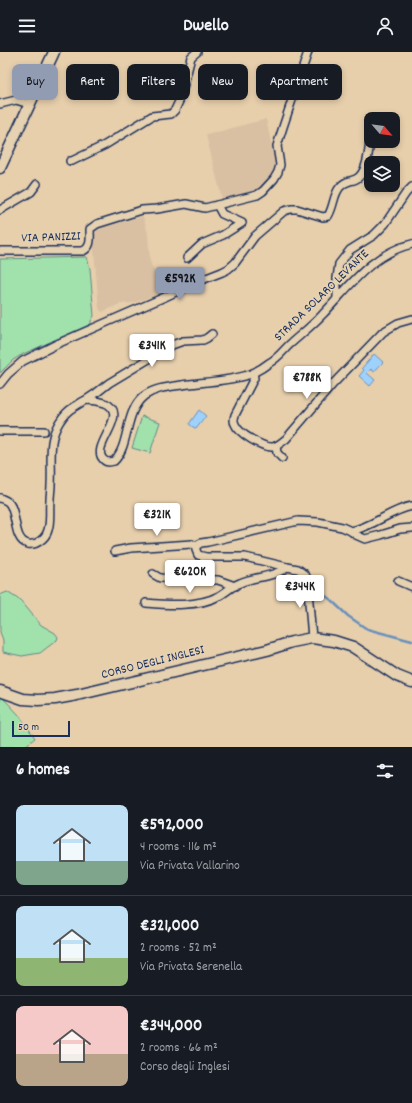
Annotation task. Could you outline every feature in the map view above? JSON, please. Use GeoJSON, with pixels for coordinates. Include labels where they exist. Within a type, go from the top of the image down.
{"type":"FeatureCollection","features":[{"type":"Feature","properties":{"kind":"main road"},"geometry":{"type":"LineString","coordinates":[[0,168],[54,52]]}},
{"type":"Feature","properties":{"kind":"main road","name":"CORSO DEGLI INGLESI"},"geometry":{"type":"LineString","coordinates":[[0,691],[23,699],[54,699],[77,695],[312,638],[334,641],[353,647],[397,676],[412,682]]}},
{"type":"Feature","properties":{"kind":"street"},"geometry":{"type":"LineString","coordinates":[[70,160],[105,146],[152,116],[171,114],[175,110],[181,97],[191,57],[197,52]]}},
{"type":"Feature","properties":{"kind":"street","name":"VIA PANIZZI"},"geometry":{"type":"LineString","coordinates":[[0,251],[83,251],[90,245],[90,230],[97,224],[142,210],[186,204],[205,208],[257,195],[274,179],[278,172],[280,165],[277,146],[282,127],[308,52]]}},
{"type":"Feature","properties":{"kind":"street"},"geometry":{"type":"LineString","coordinates":[[0,104],[16,100],[29,104]]}},
{"type":"Feature","properties":{"kind":"street"},"geometry":{"type":"LineString","coordinates":[[0,384],[8,374],[30,357],[56,344],[228,269],[235,263],[256,236],[284,211],[296,209],[310,214],[325,217],[328,216],[340,186],[347,181],[356,179],[363,172],[369,148]]}},
{"type":"Feature","properties":{"kind":"street"},"geometry":{"type":"LineString","coordinates":[[0,210],[31,192],[37,184]]}},
{"type":"Feature","properties":{"kind":"street"},"geometry":{"type":"LineString","coordinates":[[337,299],[339,264],[350,250],[374,235],[385,224],[412,187]]}},
{"type":"Feature","properties":{"kind":"street"},"geometry":{"type":"LineString","coordinates":[[187,258],[202,244],[223,235],[242,222],[222,214],[217,205]]}},
{"type":"Feature","properties":{"kind":"street","name":"STRADA SOLARO LEVANTE"},"geometry":{"type":"LineString","coordinates":[[86,400],[103,402],[109,405],[112,409],[114,416],[112,424],[100,454],[105,461],[114,461],[120,455],[134,409],[143,397],[163,387],[223,380],[242,376],[253,373],[271,363],[322,316],[374,260],[412,244]]}},
{"type":"Feature","properties":{"kind":"street"},"geometry":{"type":"LineString","coordinates":[[253,373],[254,378],[235,415],[235,425],[241,433],[253,440],[266,446],[276,446],[281,444],[286,439],[334,384],[383,332],[398,323],[412,319]]}},
{"type":"Feature","properties":{"kind":"street"},"geometry":{"type":"LineString","coordinates":[[0,498],[9,502],[12,507],[20,539],[27,544],[33,544],[40,541],[45,537],[48,531],[49,523],[52,440],[61,420],[68,410],[86,400],[109,383],[172,344],[183,341],[203,340],[212,334]]}},
{"type":"Feature","properties":{"kind":"street"},"geometry":{"type":"LineString","coordinates":[[0,431],[44,432]]}},
{"type":"Feature","properties":{"kind":"street"},"geometry":{"type":"LineString","coordinates":[[276,446],[277,453],[282,458]]}},
{"type":"Feature","properties":{"kind":"street"},"geometry":{"type":"LineString","coordinates":[[351,531],[378,520],[391,512],[412,506]]}},
{"type":"Feature","properties":{"kind":"street"},"geometry":{"type":"LineString","coordinates":[[115,551],[131,548],[192,544],[196,546],[201,543],[298,521],[318,522],[342,527],[364,539],[400,529],[412,528]]}},
{"type":"Feature","properties":{"kind":"street"},"geometry":{"type":"LineString","coordinates":[[196,546],[198,555],[206,557],[245,557],[298,569],[305,574],[307,579],[312,638]]}},
{"type":"Feature","properties":{"kind":"street"},"geometry":{"type":"LineString","coordinates":[[146,603],[168,605],[193,604],[218,597],[240,583],[271,575],[287,567]]}},
{"type":"Feature","properties":{"kind":"street"},"geometry":{"type":"LineString","coordinates":[[153,574],[160,578],[218,580],[235,586]]}},
{"type":"Feature","properties":{"kind":"street"},"geometry":{"type":"LineString","coordinates":[[398,581],[412,587]]}},
{"type":"Feature","properties":{"kind":"shaded area"},"geometry":{"type":"Polygon","coordinates":[[[266,119],[274,156],[275,170],[268,182],[257,191],[222,199],[206,135],[266,119]]]}},
{"type":"Feature","properties":{"kind":"shaded area"},"geometry":{"type":"Polygon","coordinates":[[[143,216],[148,234],[150,261],[160,294],[133,303],[120,304],[102,312],[99,309],[93,240],[96,230],[143,216]]]}},
{"type":"Feature","properties":{"kind":"green space"},"geometry":{"type":"Polygon","coordinates":[[[87,257],[90,269],[94,316],[91,324],[23,354],[13,360],[0,373],[0,259],[87,257]]]}},
{"type":"Feature","properties":{"kind":"green space"},"geometry":{"type":"Polygon","coordinates":[[[142,416],[160,422],[150,453],[132,448],[142,416]]]}},
{"type":"Feature","properties":{"kind":"green space"},"geometry":{"type":"Polygon","coordinates":[[[7,592],[21,601],[41,625],[55,633],[58,637],[57,640],[40,653],[22,656],[3,652],[3,640],[0,632],[0,595],[7,592]]]}},
{"type":"Feature","properties":{"kind":"green space"},"geometry":{"type":"Polygon","coordinates":[[[0,697],[3,698],[19,715],[35,738],[24,747],[0,747],[0,697]]]}},
{"type":"Feature","properties":{"kind":"water"},"geometry":{"type":"Polygon","coordinates":[[[374,354],[383,362],[374,372],[371,369],[367,373],[375,380],[370,386],[359,376],[364,370],[362,368],[374,354]]]}},
{"type":"Feature","properties":{"kind":"water"},"geometry":{"type":"Polygon","coordinates":[[[199,410],[206,416],[196,429],[189,424],[199,410]]]}},
{"type":"Feature","properties":{"kind":"waterway"},"geometry":{"type":"LineString","coordinates":[[318,590],[348,616],[367,629],[412,641]]}}]}
